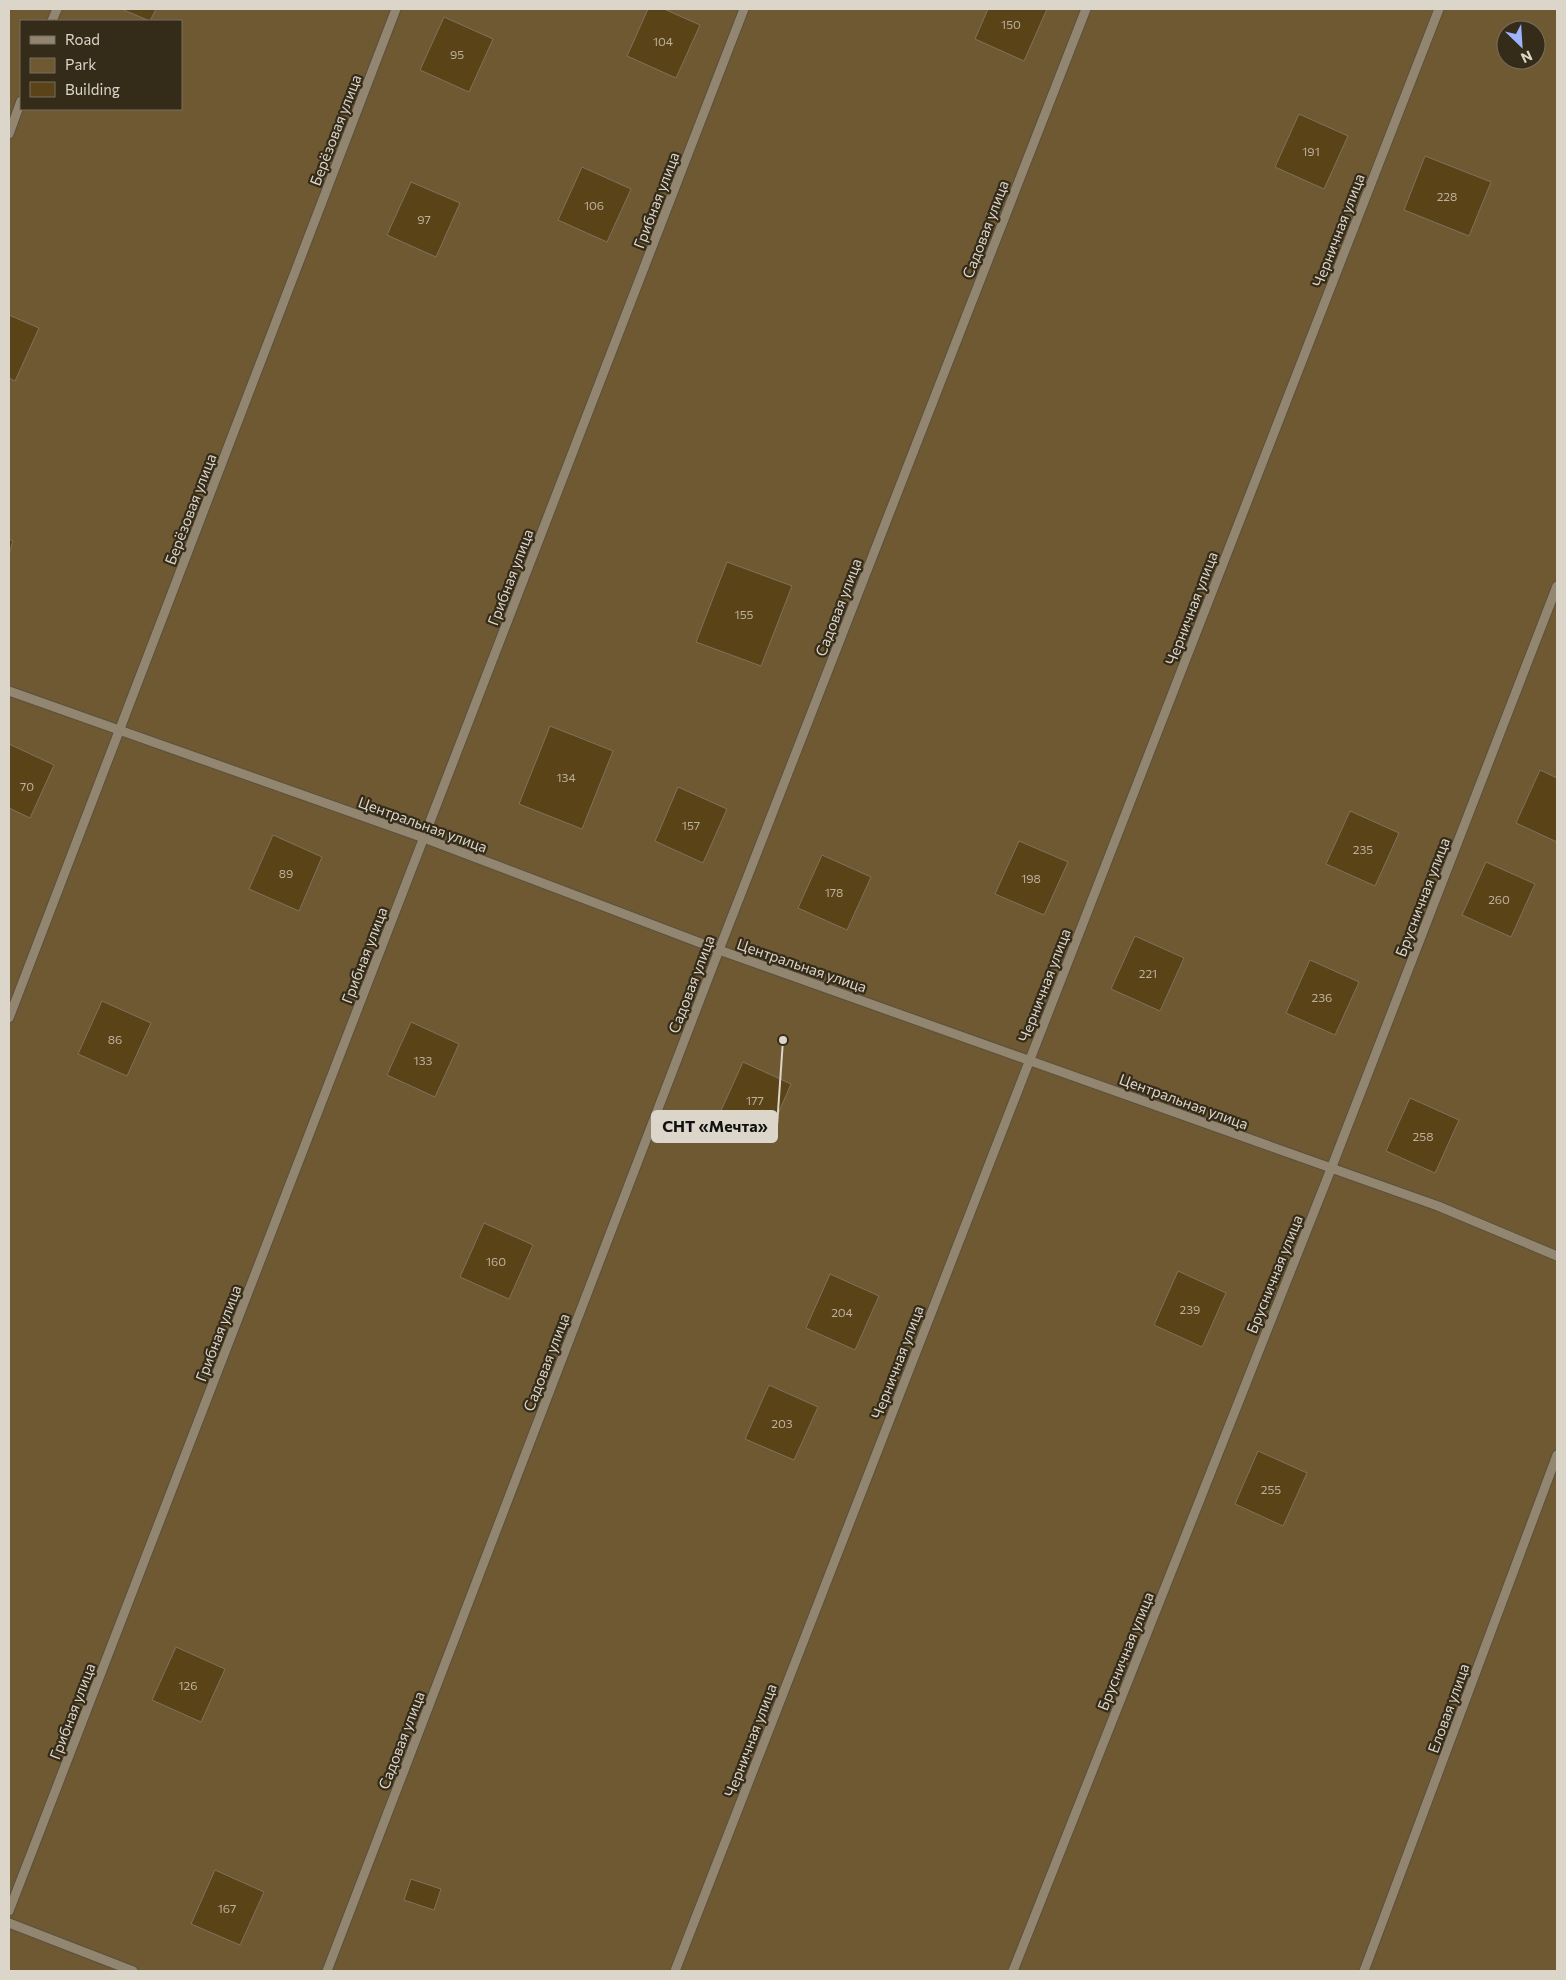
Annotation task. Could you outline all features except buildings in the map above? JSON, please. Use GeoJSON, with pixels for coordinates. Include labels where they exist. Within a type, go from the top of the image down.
{"type":"FeatureCollection","features":[{"type":"Feature","properties":{"kind":"street","name":"Берёзовая улица"},"geometry":{"type":"LineString","coordinates":[[9,1018],[396,9]]}},
{"type":"Feature","properties":{"kind":"street","name":"Грибная улица"},"geometry":{"type":"LineString","coordinates":[[9,1911],[744,9]]}},
{"type":"Feature","properties":{"kind":"street","name":"Садовая улица"},"geometry":{"type":"LineString","coordinates":[[327,1971],[718,950],[1086,9]]}},
{"type":"Feature","properties":{"kind":"street","name":"Черничная улица"},"geometry":{"type":"LineString","coordinates":[[675,1971],[1440,9]]}},
{"type":"Feature","properties":{"kind":"street"},"geometry":{"type":"LineString","coordinates":[[9,134],[20,104]]}},
{"type":"Feature","properties":{"kind":"street","name":"Брусничная улица"},"geometry":{"type":"LineString","coordinates":[[1014,1971],[1331,1169],[1557,586]]}},
{"type":"Feature","properties":{"kind":"street","name":"Центральная улица"},"geometry":{"type":"LineString","coordinates":[[9,691],[424,838],[718,950],[1438,1206],[1557,1256]]}},
{"type":"Feature","properties":{"kind":"street","name":"Еловая улица"},"geometry":{"type":"LineString","coordinates":[[1364,1971],[1557,1455]]}},
{"type":"Feature","properties":{"kind":"street"},"geometry":{"type":"LineString","coordinates":[[9,1923],[134,1971]]}},
{"type":"Feature","properties":{"kind":"green space"},"geometry":{"type":"Polygon","coordinates":[[[9,9],[1557,9],[1557,1971],[9,1971],[9,9]]]}},
{"type":"Feature","properties":{"kind":"place","name":"СНТ «Мечта»"},"geometry":{"type":"Point","coordinates":[783,1040]}}]}
